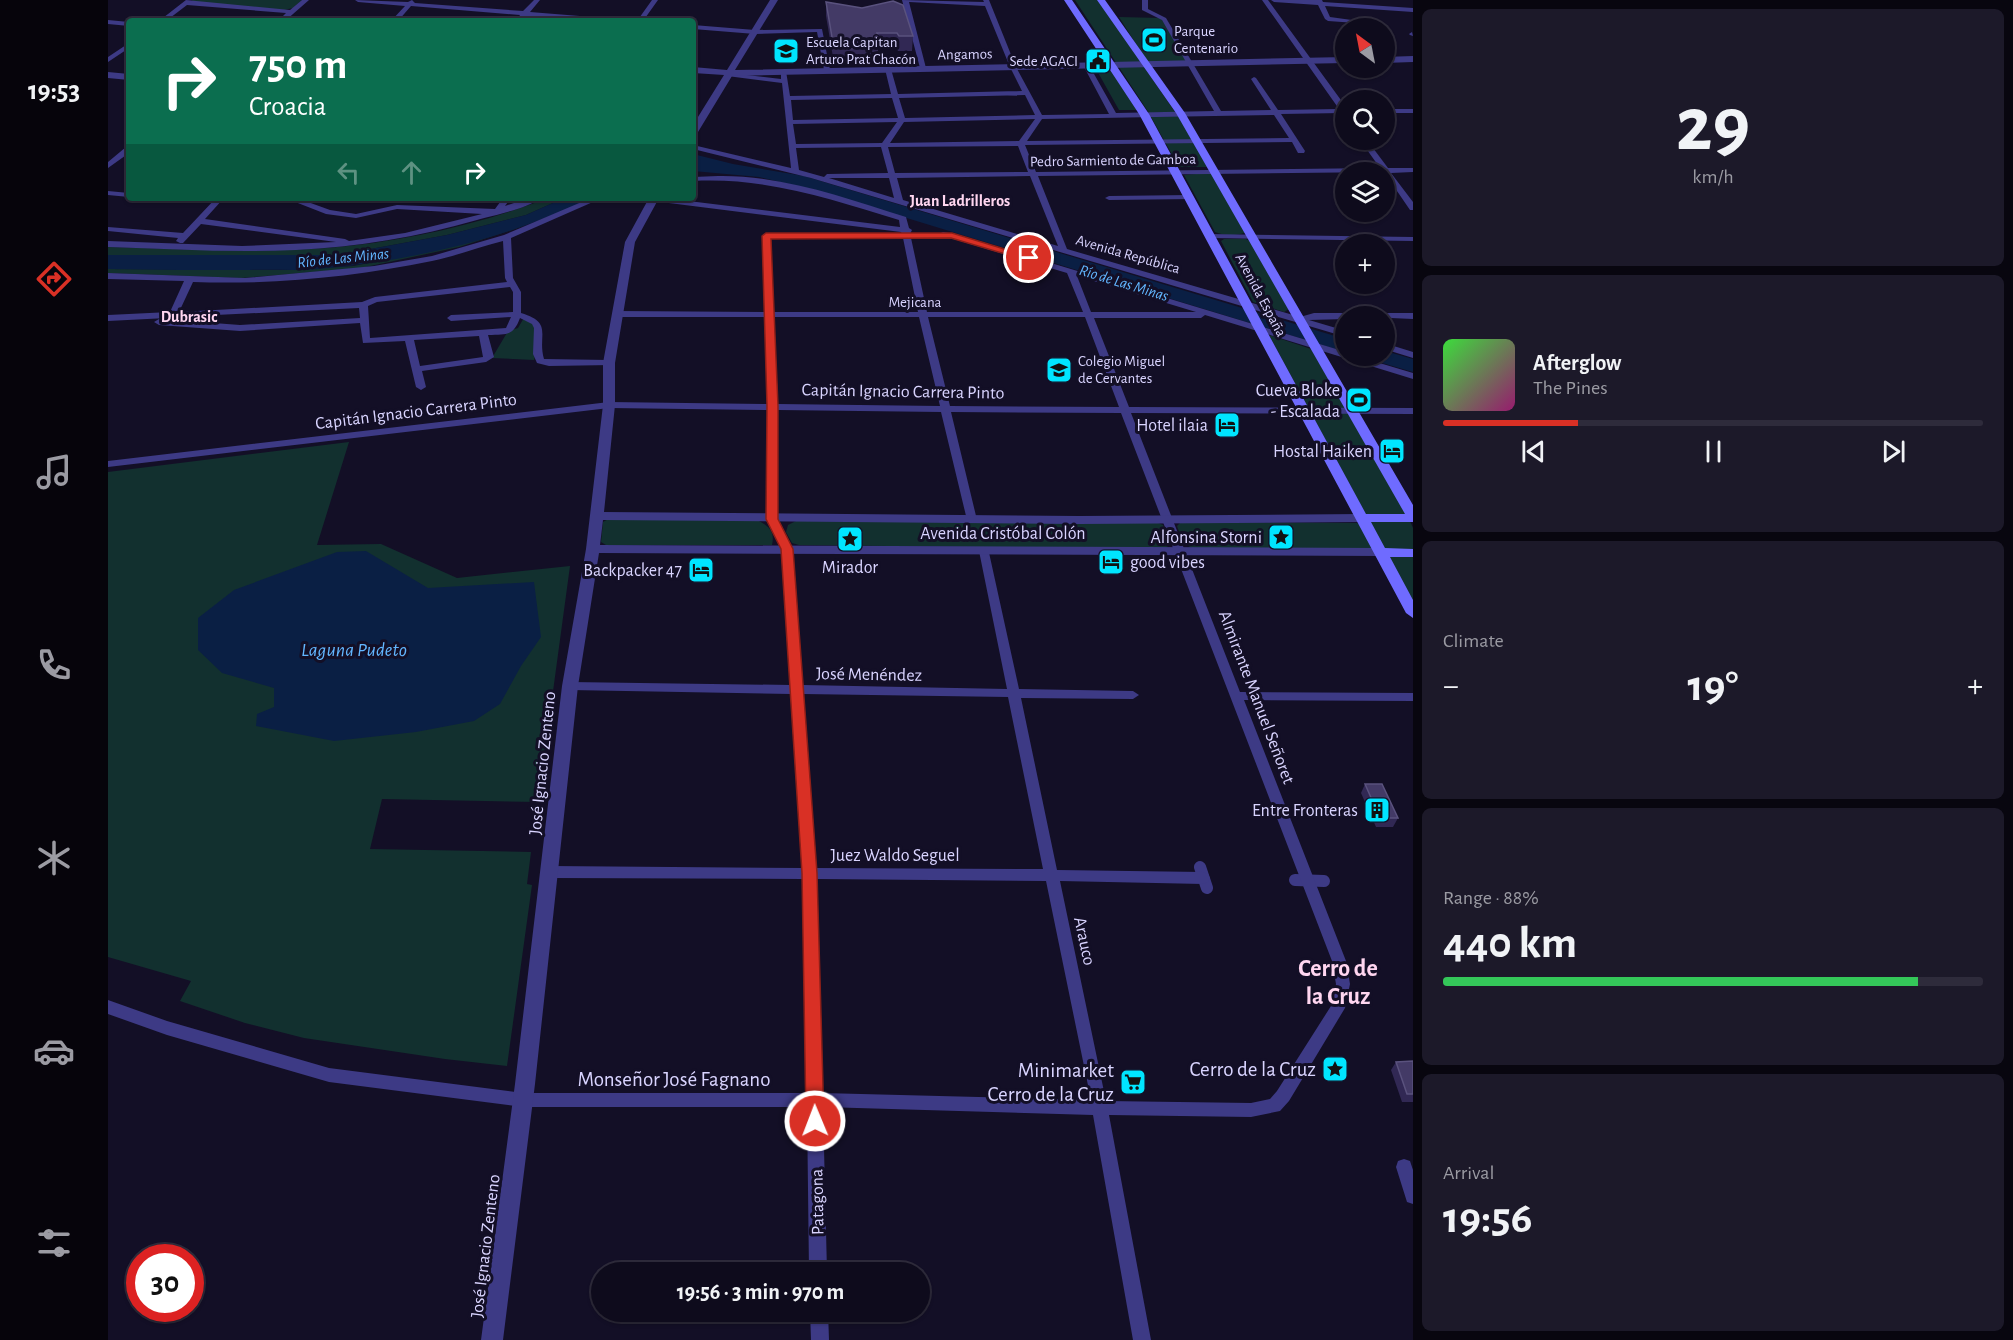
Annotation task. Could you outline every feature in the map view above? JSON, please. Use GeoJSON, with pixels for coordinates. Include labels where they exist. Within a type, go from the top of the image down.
{"type":"FeatureCollection","features":[{"type":"Feature","properties":{"kind":"main road","name":"Avenida España"},"geometry":{"type":"LineString","coordinates":[[1068,0],[1144,114],[1413,613]]}},
{"type":"Feature","properties":{"kind":"main road","name":"Avenida España"},"geometry":{"type":"LineString","coordinates":[[1101,0],[1198,141],[1413,517]]}},
{"type":"Feature","properties":{"kind":"main road","name":"Avenida Cristóbal Colón"},"geometry":{"type":"LineString","coordinates":[[1363,518],[1413,517]]}},
{"type":"Feature","properties":{"kind":"main road","name":"Avenida Cristóbal Colón"},"geometry":{"type":"LineString","coordinates":[[1381,552],[1413,553]]}},
{"type":"Feature","properties":{"kind":"street"},"geometry":{"type":"LineString","coordinates":[[285,18],[306,0]]}},
{"type":"Feature","properties":{"kind":"street"},"geometry":{"type":"LineString","coordinates":[[358,0],[412,2],[570,18]]}},
{"type":"Feature","properties":{"kind":"street"},"geometry":{"type":"LineString","coordinates":[[522,18],[537,0]]}},
{"type":"Feature","properties":{"kind":"street"},"geometry":{"type":"LineString","coordinates":[[642,18],[656,0]]}},
{"type":"Feature","properties":{"kind":"street"},"geometry":{"type":"LineString","coordinates":[[696,125],[774,0]]}},
{"type":"Feature","properties":{"kind":"street"},"geometry":{"type":"LineString","coordinates":[[924,68],[907,0],[987,2],[1014,67],[1040,117]]}},
{"type":"Feature","properties":{"kind":"street"},"geometry":{"type":"LineString","coordinates":[[1145,0],[1145,10],[1164,20],[1218,112]]}},
{"type":"Feature","properties":{"kind":"street"},"geometry":{"type":"LineString","coordinates":[[1265,0],[1335,98]]}},
{"type":"Feature","properties":{"kind":"street"},"geometry":{"type":"LineString","coordinates":[[1275,0],[1413,10]]}},
{"type":"Feature","properties":{"kind":"street"},"geometry":{"type":"LineString","coordinates":[[1375,0],[1380,7]]}},
{"type":"Feature","properties":{"kind":"street"},"geometry":{"type":"LineString","coordinates":[[166,18],[188,2],[292,12]]}},
{"type":"Feature","properties":{"kind":"street"},"geometry":{"type":"LineString","coordinates":[[397,18],[412,2]]}},
{"type":"Feature","properties":{"kind":"street"},"geometry":{"type":"LineString","coordinates":[[1320,2],[1328,20],[1335,20]]}},
{"type":"Feature","properties":{"kind":"street"},"geometry":{"type":"LineString","coordinates":[[108,22],[126,24]]}},
{"type":"Feature","properties":{"kind":"street"},"geometry":{"type":"LineString","coordinates":[[696,27],[755,32],[820,30],[827,70]]}},
{"type":"Feature","properties":{"kind":"street"},"geometry":{"type":"LineString","coordinates":[[108,60],[126,47]]}},
{"type":"Feature","properties":{"kind":"street"},"geometry":{"type":"LineString","coordinates":[[1395,60],[1413,59]]}},
{"type":"Feature","properties":{"kind":"street","name":"Angamos"},"geometry":{"type":"LineString","coordinates":[[696,70],[784,76],[827,70],[1335,60]]}},
{"type":"Feature","properties":{"kind":"street"},"geometry":{"type":"LineString","coordinates":[[1086,65],[1113,114]]}},
{"type":"Feature","properties":{"kind":"street"},"geometry":{"type":"LineString","coordinates":[[888,69],[902,120]]}},
{"type":"Feature","properties":{"kind":"street"},"geometry":{"type":"LineString","coordinates":[[108,75],[126,77]]}},
{"type":"Feature","properties":{"kind":"street"},"geometry":{"type":"LineString","coordinates":[[784,76],[795,171]]}},
{"type":"Feature","properties":{"kind":"street"},"geometry":{"type":"LineString","coordinates":[[1254,79],[1301,151]]}},
{"type":"Feature","properties":{"kind":"street"},"geometry":{"type":"LineString","coordinates":[[788,98],[1026,93]]}},
{"type":"Feature","properties":{"kind":"street"},"geometry":{"type":"LineString","coordinates":[[1395,111],[1413,111]]}},
{"type":"Feature","properties":{"kind":"street"},"geometry":{"type":"LineString","coordinates":[[790,122],[1218,112],[1335,112]]}},
{"type":"Feature","properties":{"kind":"street"},"geometry":{"type":"LineString","coordinates":[[1022,144],[1040,117]]}},
{"type":"Feature","properties":{"kind":"street"},"geometry":{"type":"LineString","coordinates":[[898,201],[884,145],[902,120]]}},
{"type":"Feature","properties":{"kind":"street"},"geometry":{"type":"LineString","coordinates":[[793,146],[1294,140]]}},
{"type":"Feature","properties":{"kind":"street"},"geometry":{"type":"LineString","coordinates":[[1022,144],[1064,251]]}},
{"type":"Feature","properties":{"kind":"street","name":"Avenida República"},"geometry":{"type":"LineString","coordinates":[[696,148],[813,176],[1335,331]]}},
{"type":"Feature","properties":{"kind":"street"},"geometry":{"type":"LineString","coordinates":[[108,166],[126,151]]}},
{"type":"Feature","properties":{"kind":"street","name":"Pedro Sarmiento de Gamboa"},"geometry":{"type":"LineString","coordinates":[[1395,170],[1413,170]]}},
{"type":"Feature","properties":{"kind":"street","name":"Pedro Sarmiento de Gamboa"},"geometry":{"type":"LineString","coordinates":[[813,176],[1335,171]]}},
{"type":"Feature","properties":{"kind":"street"},"geometry":{"type":"LineString","coordinates":[[696,179],[744,178],[809,191],[903,219],[923,316],[972,520]]}},
{"type":"Feature","properties":{"kind":"street"},"geometry":{"type":"LineString","coordinates":[[1395,183],[1413,208]]}},
{"type":"Feature","properties":{"kind":"street"},"geometry":{"type":"LineString","coordinates":[[108,194],[126,195]]}},
{"type":"Feature","properties":{"kind":"street"},"geometry":{"type":"LineString","coordinates":[[1109,198],[1190,197]]}},
{"type":"Feature","properties":{"kind":"street"},"geometry":{"type":"LineString","coordinates":[[175,246],[200,221],[213,201]]}},
{"type":"Feature","properties":{"kind":"street"},"geometry":{"type":"LineString","coordinates":[[298,201],[329,212],[356,216],[397,207],[497,212]]}},
{"type":"Feature","properties":{"kind":"street"},"geometry":{"type":"LineString","coordinates":[[397,207],[401,201]]}},
{"type":"Feature","properties":{"kind":"street"},"geometry":{"type":"LineString","coordinates":[[497,212],[505,201]]}},
{"type":"Feature","properties":{"kind":"street"},"geometry":{"type":"LineString","coordinates":[[108,244],[296,248],[354,243],[409,234],[497,212],[528,201]]}},
{"type":"Feature","properties":{"kind":"street"},"geometry":{"type":"LineString","coordinates":[[108,276],[245,281],[334,274],[433,258],[507,237],[543,224],[592,201]]}},
{"type":"Feature","properties":{"kind":"street","name":"José Ignacio Zenteno"},"geometry":{"type":"LineString","coordinates":[[492,1340],[523,1100],[570,686],[593,549],[609,405],[609,363],[630,242],[652,201]]}},
{"type":"Feature","properties":{"kind":"street"},"geometry":{"type":"LineString","coordinates":[[668,201],[906,233]]}},
{"type":"Feature","properties":{"kind":"street"},"geometry":{"type":"LineString","coordinates":[[200,221],[330,237],[354,243]]}},
{"type":"Feature","properties":{"kind":"street"},"geometry":{"type":"LineString","coordinates":[[108,229],[185,236]]}},
{"type":"Feature","properties":{"kind":"street","name":"Avenida República"},"geometry":{"type":"LineString","coordinates":[[906,233],[952,236],[1413,376]]}},
{"type":"Feature","properties":{"kind":"street","name":"Patagona"},"geometry":{"type":"LineString","coordinates":[[818,1262],[810,873],[787,549],[772,519],[773,406],[766,236],[906,233]]}},
{"type":"Feature","properties":{"kind":"street"},"geometry":{"type":"LineString","coordinates":[[1211,236],[1413,239]]}},
{"type":"Feature","properties":{"kind":"street"},"geometry":{"type":"LineString","coordinates":[[363,305],[366,341],[508,331],[512,328],[517,314],[517,292],[511,284],[507,237]]}},
{"type":"Feature","properties":{"kind":"street","name":"Almirante Manuel Señoret"},"geometry":{"type":"LineString","coordinates":[[1071,271],[1168,518],[1301,880],[1339,961],[1343,984],[1332,1019],[1283,1096],[1274,1106],[1251,1110]]}},
{"type":"Feature","properties":{"kind":"street"},"geometry":{"type":"LineString","coordinates":[[171,319],[189,280]]}},
{"type":"Feature","properties":{"kind":"street"},"geometry":{"type":"LineString","coordinates":[[113,319],[171,319],[363,305],[375,300],[511,284]]}},
{"type":"Feature","properties":{"kind":"street"},"geometry":{"type":"LineString","coordinates":[[451,318],[517,314],[534,321],[539,328],[537,355],[540,361],[609,363]]}},
{"type":"Feature","properties":{"kind":"street","name":"Mejicana"},"geometry":{"type":"LineString","coordinates":[[617,314],[1212,315]]}},
{"type":"Feature","properties":{"kind":"street"},"geometry":{"type":"LineString","coordinates":[[1301,322],[1314,316],[1413,316]]}},
{"type":"Feature","properties":{"kind":"street"},"geometry":{"type":"LineString","coordinates":[[171,319],[240,328],[364,320]]}},
{"type":"Feature","properties":{"kind":"street"},"geometry":{"type":"LineString","coordinates":[[417,369],[486,359],[489,357],[483,333]]}},
{"type":"Feature","properties":{"kind":"street"},"geometry":{"type":"LineString","coordinates":[[409,339],[421,387]]}},
{"type":"Feature","properties":{"kind":"street"},"geometry":{"type":"LineString","coordinates":[[1395,349],[1413,355]]}},
{"type":"Feature","properties":{"kind":"street","name":"Capitán Ignacio Carrera Pinto"},"geometry":{"type":"LineString","coordinates":[[108,464],[609,405],[1413,411]]}},
{"type":"Feature","properties":{"kind":"street","name":"Avenida Cristóbal Colón"},"geometry":{"type":"LineString","coordinates":[[596,516],[972,520],[1363,518]]}},
{"type":"Feature","properties":{"kind":"street","name":"Avenida Cristóbal Colón"},"geometry":{"type":"LineString","coordinates":[[593,549],[1381,552]]}},
{"type":"Feature","properties":{"kind":"street","name":"Arauco"},"geometry":{"type":"LineString","coordinates":[[984,551],[1100,1108],[1142,1340]]}},
{"type":"Feature","properties":{"kind":"street","name":"José Menéndez"},"geometry":{"type":"LineString","coordinates":[[570,686],[1133,695]]}},
{"type":"Feature","properties":{"kind":"street"},"geometry":{"type":"LineString","coordinates":[[1235,696],[1413,697]]}},
{"type":"Feature","properties":{"kind":"street","name":"Juez Waldo Seguel"},"geometry":{"type":"LineString","coordinates":[[550,872],[1203,878]]}},
{"type":"Feature","properties":{"kind":"street"},"geometry":{"type":"LineString","coordinates":[[1301,880],[1324,882]]}},
{"type":"Feature","properties":{"kind":"street","name":"Monseñor José Fagnano"},"geometry":{"type":"LineString","coordinates":[[108,1007],[178,1032],[329,1075],[523,1100],[814,1100],[1251,1110]]}},
{"type":"Feature","properties":{"kind":"street"},"geometry":{"type":"LineString","coordinates":[[1404,1167],[1413,1196]]}},
{"type":"Feature","properties":{"kind":"street"},"geometry":{"type":"LineString","coordinates":[[819,1322],[820,1340]]}},
{"type":"Feature","properties":{"kind":"green space"},"geometry":{"type":"Polygon","coordinates":[[[192,0],[302,0],[293,8],[284,10],[194,3],[192,0]]]}},
{"type":"Feature","properties":{"kind":"green space"},"geometry":{"type":"Polygon","coordinates":[[[1075,0],[1098,0],[1175,112],[1149,113],[1075,0]]]}},
{"type":"Feature","properties":{"kind":"green space","name":"Parque Centenario"},"geometry":{"type":"Polygon","coordinates":[[[1119,17],[1161,18],[1187,62],[1148,63],[1119,17]]]}},
{"type":"Feature","properties":{"kind":"green space"},"geometry":{"type":"Polygon","coordinates":[[[1099,67],[1113,69],[1139,110],[1119,110],[1096,69],[1099,67]]]}},
{"type":"Feature","properties":{"kind":"green space"},"geometry":{"type":"Polygon","coordinates":[[[1179,116],[1210,167],[1179,167],[1151,117],[1179,116]]]}},
{"type":"Feature","properties":{"kind":"green space"},"geometry":{"type":"Polygon","coordinates":[[[1208,173],[1215,175],[1247,232],[1231,235],[1215,232],[1184,175],[1208,173]]]}},
{"type":"Feature","properties":{"kind":"green space"},"geometry":{"type":"Polygon","coordinates":[[[540,201],[557,201],[526,215],[447,235],[338,255],[108,255],[108,247],[272,250],[355,245],[439,231],[540,201]]]}},
{"type":"Feature","properties":{"kind":"green space"},"geometry":{"type":"Polygon","coordinates":[[[527,225],[459,247],[361,268],[242,278],[108,273],[108,269],[292,270],[353,266],[435,250],[527,225]]]}},
{"type":"Feature","properties":{"kind":"green space"},"geometry":{"type":"Polygon","coordinates":[[[1246,239],[1252,242],[1289,309],[1284,312],[1253,302],[1221,241],[1246,239]]]}},
{"type":"Feature","properties":{"kind":"green space"},"geometry":{"type":"Polygon","coordinates":[[[525,316],[541,332],[534,360],[492,358],[508,331],[518,328],[525,316]]]}},
{"type":"Feature","properties":{"kind":"green space"},"geometry":{"type":"Polygon","coordinates":[[[1269,335],[1311,349],[1410,521],[1413,528],[1413,602],[1269,335]]]}},
{"type":"Feature","properties":{"kind":"green space"},"geometry":{"type":"Polygon","coordinates":[[[349,442],[317,545],[381,544],[457,578],[570,566],[538,802],[382,799],[370,849],[531,852],[527,884],[532,885],[507,1066],[304,1038],[245,1023],[180,1001],[191,981],[108,957],[108,472],[349,442]]]}},
{"type":"Feature","properties":{"kind":"green space"},"geometry":{"type":"Polygon","coordinates":[[[610,518],[759,521],[771,530],[773,540],[772,545],[606,545],[601,542],[603,522],[610,518]]]}},
{"type":"Feature","properties":{"kind":"green space"},"geometry":{"type":"Polygon","coordinates":[[[796,521],[1156,522],[1163,525],[1170,545],[1163,549],[799,545],[792,543],[786,532],[788,525],[796,521]]]}},
{"type":"Feature","properties":{"kind":"green space"},"geometry":{"type":"Polygon","coordinates":[[[1181,522],[1357,523],[1362,525],[1375,546],[1370,549],[1192,548],[1183,543],[1177,526],[1181,522]]]}},
{"type":"Feature","properties":{"kind":"water","name":"Río de Las Minas"},"geometry":{"type":"Polygon","coordinates":[[[696,155],[733,164],[804,176],[1335,336],[1335,349],[815,190],[759,177],[696,171],[696,155]]]}},
{"type":"Feature","properties":{"kind":"water","name":"Río de Las Minas"},"geometry":{"type":"Polygon","coordinates":[[[557,201],[584,201],[526,225],[458,246],[353,265],[301,270],[108,269],[108,255],[338,255],[447,235],[526,215],[557,201]]]}},
{"type":"Feature","properties":{"kind":"water"},"geometry":{"type":"Polygon","coordinates":[[[1395,354],[1413,359],[1413,372],[1392,366],[1395,366],[1395,354]]]}},
{"type":"Feature","properties":{"kind":"water","name":"Laguna Pudeto"},"geometry":{"type":"Polygon","coordinates":[[[366,551],[428,588],[534,582],[541,637],[521,666],[500,704],[474,721],[416,732],[334,741],[256,726],[257,714],[274,707],[274,688],[222,673],[198,650],[198,618],[234,590],[337,552],[366,551]]]}},
{"type":"Feature","properties":{"kind":"building"},"geometry":{"type":"Polygon","coordinates":[[[893,1],[903,5],[913,36],[877,33],[879,38],[869,38],[871,48],[834,49],[826,2],[862,8],[893,1]]]}},
{"type":"Feature","properties":{"kind":"building"},"geometry":{"type":"Polygon","coordinates":[[[1365,784],[1382,784],[1398,818],[1380,818],[1365,784]]]}},
{"type":"Feature","properties":{"kind":"building"},"geometry":{"type":"Polygon","coordinates":[[[1413,1061],[1413,1094],[1407,1094],[1396,1062],[1413,1061]]]}},
{"type":"Feature","properties":{"kind":"place","name":"Parque Centenario"},"geometry":{"type":"Point","coordinates":[1154,40]}},
{"type":"Feature","properties":{"kind":"place","name":"Escuela Capitan Arturo Prat Chacón"},"geometry":{"type":"Point","coordinates":[786,51]}},
{"type":"Feature","properties":{"kind":"place","name":"Sede AGACI"},"geometry":{"type":"Point","coordinates":[1098,61]}},
{"type":"Feature","properties":{"kind":"place","name":"Colegio Miguel de Cervantes"},"geometry":{"type":"Point","coordinates":[1059,370]}},
{"type":"Feature","properties":{"kind":"place","name":"Cueva Bloke - Escalada"},"geometry":{"type":"Point","coordinates":[1359,400]}},
{"type":"Feature","properties":{"kind":"place","name":"Hotel ilaia"},"geometry":{"type":"Point","coordinates":[1227,425]}},
{"type":"Feature","properties":{"kind":"place","name":"Hostal Haiken"},"geometry":{"type":"Point","coordinates":[1392,451]}},
{"type":"Feature","properties":{"kind":"place","name":"Alfonsina Storni"},"geometry":{"type":"Point","coordinates":[1281,537]}},
{"type":"Feature","properties":{"kind":"place","name":"Mirador"},"geometry":{"type":"Point","coordinates":[850,539]}},
{"type":"Feature","properties":{"kind":"place","name":"good vibes"},"geometry":{"type":"Point","coordinates":[1111,562]}},
{"type":"Feature","properties":{"kind":"place","name":"Backpacker 47"},"geometry":{"type":"Point","coordinates":[701,570]}},
{"type":"Feature","properties":{"kind":"place","name":"Entre Fronteras"},"geometry":{"type":"Point","coordinates":[1377,810]}},
{"type":"Feature","properties":{"kind":"place","name":"Cerro de la Cruz"},"geometry":{"type":"Point","coordinates":[1335,1069]}},
{"type":"Feature","properties":{"kind":"place","name":"Minimarket Cerro de la Cruz"},"geometry":{"type":"Point","coordinates":[1133,1082]}},
{"type":"Feature","properties":{"kind":"district","name":"Juan Ladrilleros"},"geometry":{"type":"Point","coordinates":[960,200]}},
{"type":"Feature","properties":{"kind":"district","name":"Dubrasic"},"geometry":{"type":"Point","coordinates":[189,316]}},
{"type":"Feature","properties":{"kind":"district","name":"Cerro de la Cruz"},"geometry":{"type":"Point","coordinates":[1338,982]}},
{"type":"Feature","properties":{"kind":"route"},"geometry":{"type":"LineString","coordinates":[[815,1121],[810,873],[798,691],[787,549],[772,519],[773,406],[766,236],[952,236],[1029,258]]}}]}
